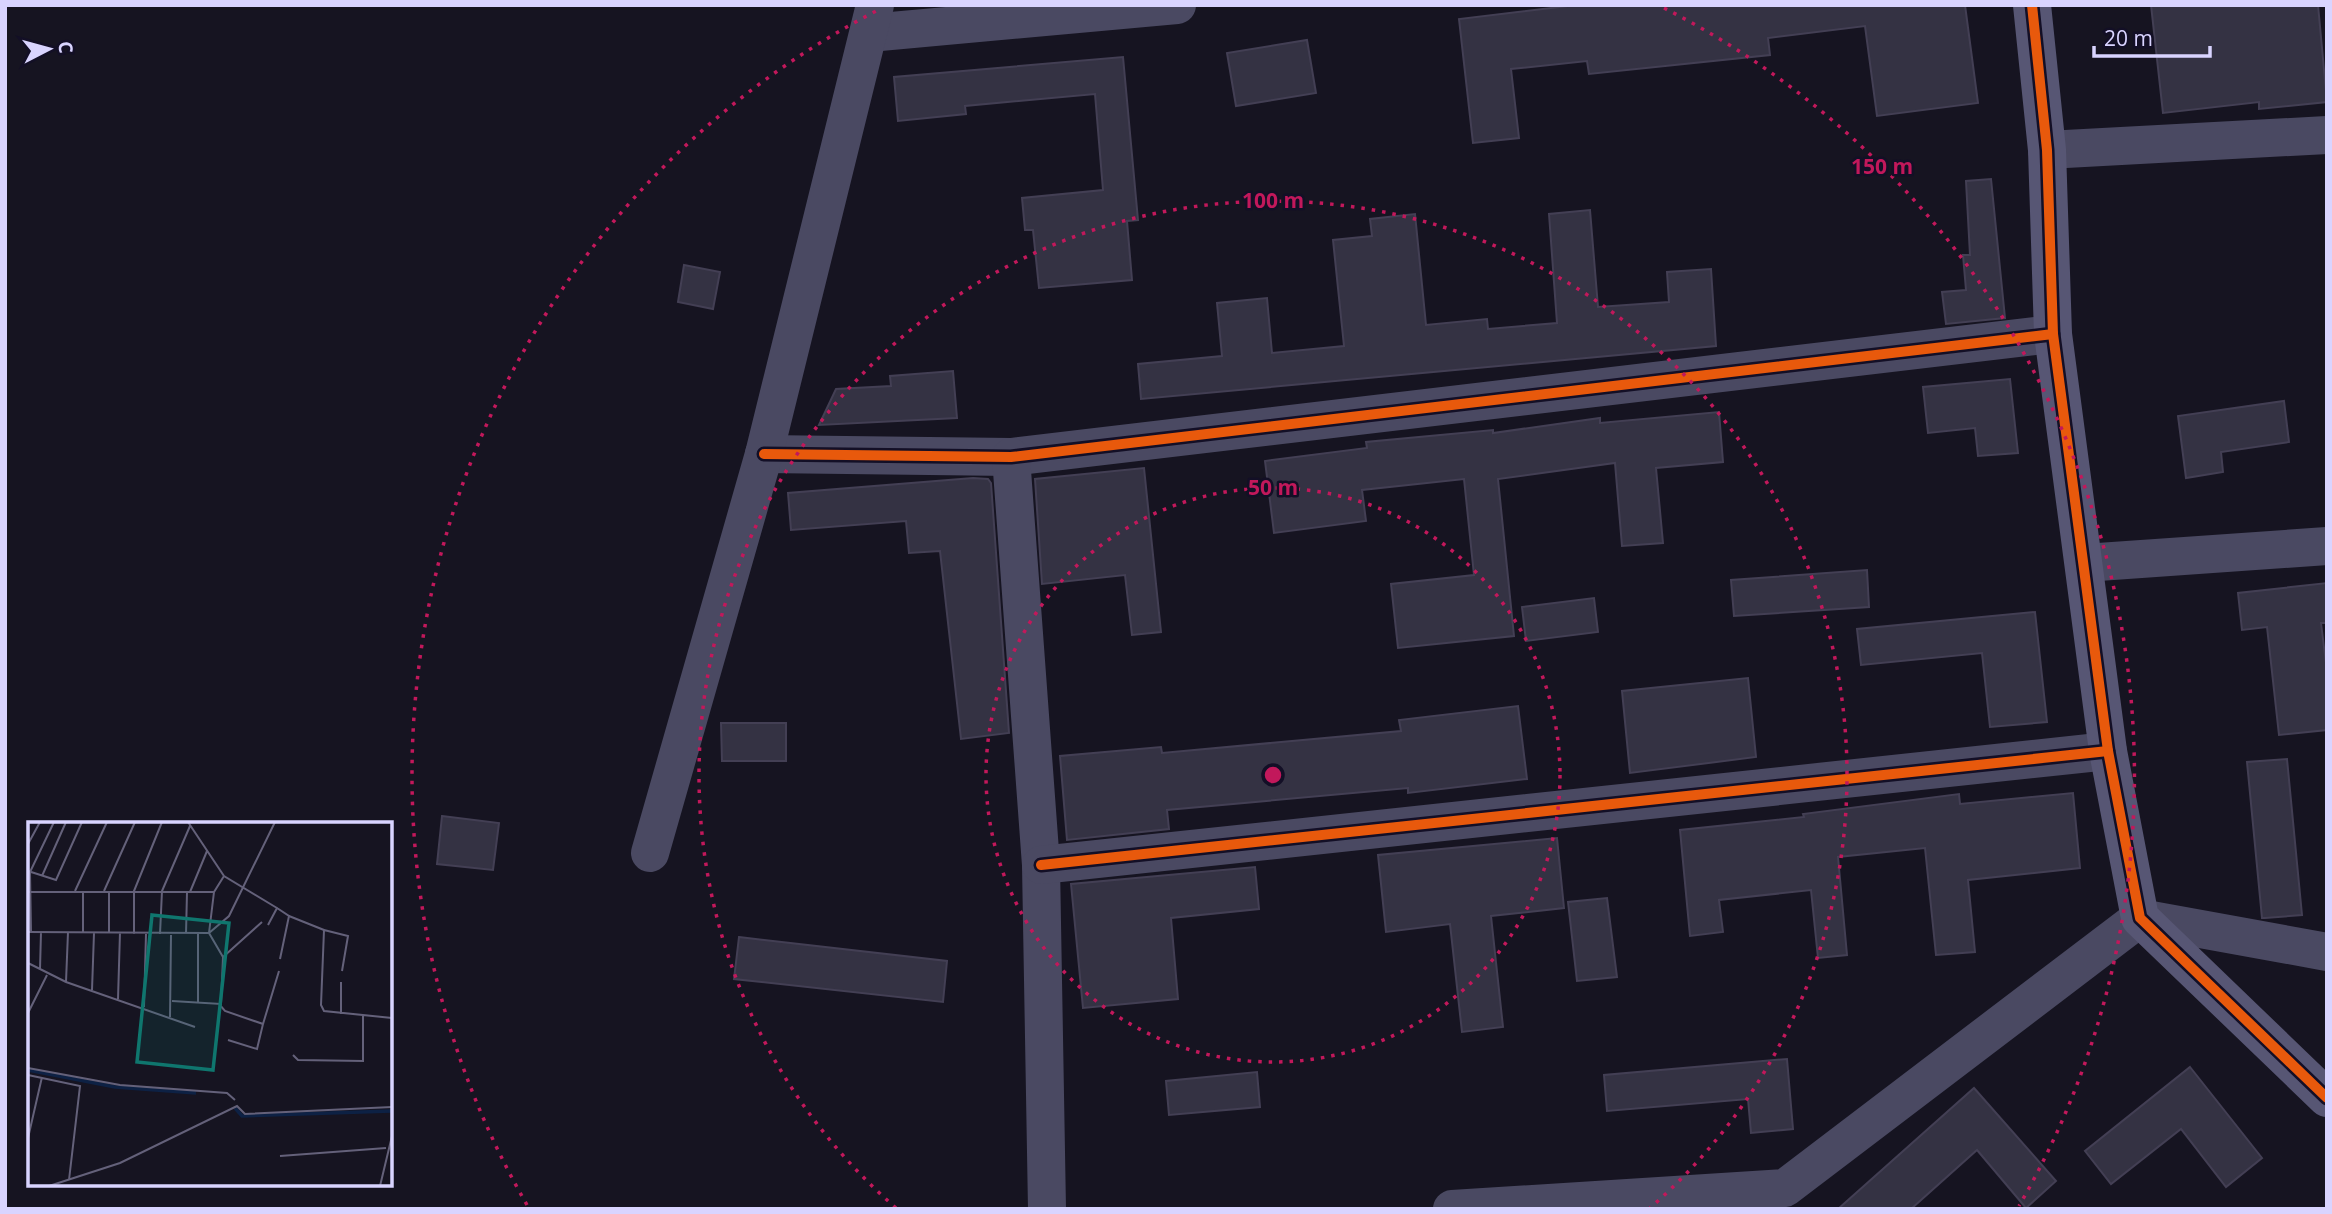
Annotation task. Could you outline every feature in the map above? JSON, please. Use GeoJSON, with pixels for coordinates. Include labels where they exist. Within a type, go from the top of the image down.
{"type":"FeatureCollection","features":[{"type":"Feature","properties":{"kind":"street"},"geometry":{"type":"LineString","coordinates":[[650,853],[764,454],[872,19],[1177,5]]}},
{"type":"Feature","properties":{"kind":"street"},"geometry":{"type":"LineString","coordinates":[[2032,5],[2047,150],[2053,334],[2108,751],[2140,918],[2327,1098]]}},
{"type":"Feature","properties":{"kind":"street"},"geometry":{"type":"LineString","coordinates":[[2047,150],[2327,135]]}},
{"type":"Feature","properties":{"kind":"street"},"geometry":{"type":"LineString","coordinates":[[764,454],[1011,457],[2053,334]]}},
{"type":"Feature","properties":{"kind":"street"},"geometry":{"type":"LineString","coordinates":[[1011,457],[1041,865],[1042,1207]]}},
{"type":"Feature","properties":{"kind":"street"},"geometry":{"type":"LineString","coordinates":[[2084,563],[2327,546]]}},
{"type":"Feature","properties":{"kind":"street"},"geometry":{"type":"LineString","coordinates":[[1041,865],[2108,751]]}},
{"type":"Feature","properties":{"kind":"street"},"geometry":{"type":"LineString","coordinates":[[1452,1209],[1794,1198],[2140,918],[2327,952]]}},
{"type":"Feature","properties":{"kind":"building"},"geometry":{"type":"Polygon","coordinates":[[[1576,5],[1965,5],[1978,103],[1877,116],[1865,26],[1768,38],[1770,55],[1589,74],[1587,61],[1511,69],[1519,138],[1473,143],[1459,19],[1576,5]]]}},
{"type":"Feature","properties":{"kind":"building"},"geometry":{"type":"Polygon","coordinates":[[[2151,5],[2318,5],[2327,102],[2259,109],[2259,102],[2163,113],[2151,5]]]}},
{"type":"Feature","properties":{"kind":"building"},"geometry":{"type":"Polygon","coordinates":[[[1307,40],[1316,93],[1236,106],[1227,53],[1307,40]]]}},
{"type":"Feature","properties":{"kind":"building"},"geometry":{"type":"Polygon","coordinates":[[[1123,57],[1138,220],[1127,221],[1132,280],[1039,288],[1033,230],[1025,230],[1022,198],[1103,190],[1095,94],[965,106],[966,114],[898,121],[894,77],[1123,57]]]}},
{"type":"Feature","properties":{"kind":"building"},"geometry":{"type":"Polygon","coordinates":[[[1991,179],[2005,318],[1946,324],[1942,292],[1966,290],[1963,255],[1970,255],[1966,181],[1991,179]]]}},
{"type":"Feature","properties":{"kind":"building"},"geometry":{"type":"Polygon","coordinates":[[[1590,210],[1598,307],[1669,302],[1667,272],[1711,269],[1716,346],[1141,399],[1138,364],[1222,356],[1217,303],[1267,298],[1272,353],[1344,346],[1333,240],[1372,236],[1370,219],[1415,214],[1426,325],[1487,319],[1488,329],[1557,323],[1549,214],[1590,210]]]}},
{"type":"Feature","properties":{"kind":"building"},"geometry":{"type":"Polygon","coordinates":[[[684,265],[720,272],[713,309],[678,302],[684,265]]]}},
{"type":"Feature","properties":{"kind":"building"},"geometry":{"type":"Polygon","coordinates":[[[953,371],[957,418],[819,425],[836,389],[891,386],[890,376],[953,371]]]}},
{"type":"Feature","properties":{"kind":"building"},"geometry":{"type":"Polygon","coordinates":[[[2010,379],[2018,453],[1978,456],[1975,428],[1928,433],[1923,387],[2010,379]]]}},
{"type":"Feature","properties":{"kind":"building"},"geometry":{"type":"Polygon","coordinates":[[[2284,401],[2289,442],[2221,452],[2223,472],[2186,478],[2178,416],[2284,401]]]}},
{"type":"Feature","properties":{"kind":"building"},"geometry":{"type":"Polygon","coordinates":[[[1719,412],[1723,462],[1656,468],[1663,543],[1622,546],[1615,463],[1498,479],[1514,636],[1398,648],[1391,584],[1474,575],[1464,479],[1362,490],[1366,521],[1274,533],[1265,461],[1367,448],[1366,442],[1493,430],[1493,433],[1600,418],[1600,423],[1719,412]]]}},
{"type":"Feature","properties":{"kind":"building"},"geometry":{"type":"Polygon","coordinates":[[[1144,468],[1161,632],[1132,635],[1125,575],[1042,584],[1035,479],[1144,468]]]}},
{"type":"Feature","properties":{"kind":"building"},"geometry":{"type":"Polygon","coordinates":[[[988,479],[991,483],[1009,733],[961,739],[940,551],[909,553],[906,521],[791,530],[788,493],[988,479]]]}},
{"type":"Feature","properties":{"kind":"building"},"geometry":{"type":"Polygon","coordinates":[[[1867,570],[1869,607],[1734,616],[1731,580],[1867,570]]]}},
{"type":"Feature","properties":{"kind":"building"},"geometry":{"type":"Polygon","coordinates":[[[2327,583],[2327,623],[2321,623],[2327,671],[2327,730],[2279,735],[2267,627],[2242,630],[2238,593],[2327,583]]]}},
{"type":"Feature","properties":{"kind":"building"},"geometry":{"type":"Polygon","coordinates":[[[1594,598],[1598,632],[1526,641],[1522,607],[1594,598]]]}},
{"type":"Feature","properties":{"kind":"building"},"geometry":{"type":"Polygon","coordinates":[[[2035,612],[2047,722],[1990,727],[1982,653],[1861,665],[1857,629],[2035,612]]]}},
{"type":"Feature","properties":{"kind":"building"},"geometry":{"type":"Polygon","coordinates":[[[1748,678],[1756,757],[1630,773],[1622,691],[1748,678]]]}},
{"type":"Feature","properties":{"kind":"building"},"geometry":{"type":"Polygon","coordinates":[[[1518,706],[1527,779],[1408,793],[1408,788],[1167,810],[1169,829],[1067,840],[1060,756],[1161,747],[1162,753],[1401,731],[1399,720],[1518,706]]]}},
{"type":"Feature","properties":{"kind":"building"},"geometry":{"type":"Polygon","coordinates":[[[721,723],[786,723],[786,761],[722,761],[721,723]]]}},
{"type":"Feature","properties":{"kind":"building"},"geometry":{"type":"Polygon","coordinates":[[[2287,759],[2302,915],[2262,918],[2247,762],[2287,759]]]}},
{"type":"Feature","properties":{"kind":"building"},"geometry":{"type":"Polygon","coordinates":[[[2073,793],[2080,868],[1968,880],[1975,952],[1936,955],[1925,848],[1838,857],[1847,955],[1818,958],[1811,890],[1719,900],[1723,932],[1690,936],[1680,830],[1804,817],[1803,814],[1959,794],[1960,804],[2073,793]]]}},
{"type":"Feature","properties":{"kind":"building"},"geometry":{"type":"Polygon","coordinates":[[[442,816],[499,823],[493,870],[437,864],[442,816]]]}},
{"type":"Feature","properties":{"kind":"building"},"geometry":{"type":"Polygon","coordinates":[[[1557,838],[1564,908],[1491,916],[1503,1027],[1462,1032],[1450,924],[1386,932],[1378,855],[1557,838]]]}},
{"type":"Feature","properties":{"kind":"building"},"geometry":{"type":"Polygon","coordinates":[[[1255,867],[1259,909],[1171,918],[1178,999],[1083,1008],[1071,884],[1255,867]]]}},
{"type":"Feature","properties":{"kind":"building"},"geometry":{"type":"Polygon","coordinates":[[[1607,898],[1617,977],[1577,981],[1568,902],[1607,898]]]}},
{"type":"Feature","properties":{"kind":"building"},"geometry":{"type":"Polygon","coordinates":[[[739,937],[947,961],[943,1002],[734,979],[739,937]]]}},
{"type":"Feature","properties":{"kind":"building"},"geometry":{"type":"Polygon","coordinates":[[[1787,1059],[1793,1129],[1751,1133],[1748,1099],[1607,1111],[1604,1075],[1787,1059]]]}},
{"type":"Feature","properties":{"kind":"building"},"geometry":{"type":"Polygon","coordinates":[[[2190,1067],[2262,1158],[2226,1187],[2181,1129],[2111,1184],[2085,1151],[2190,1067]]]}},
{"type":"Feature","properties":{"kind":"building"},"geometry":{"type":"Polygon","coordinates":[[[1257,1072],[1260,1107],[1169,1115],[1166,1081],[1257,1072]]]}},
{"type":"Feature","properties":{"kind":"building"},"geometry":{"type":"Polygon","coordinates":[[[1974,1088],[2056,1181],[2026,1208],[1977,1150],[1911,1209],[1838,1209],[1974,1088]]]}},
{"type":"Feature","properties":{"kind":"cycle path"},"geometry":{"type":"LineString","coordinates":[[2032,5],[2047,150],[2053,334],[2108,751],[2140,918],[2327,1098]]}},
{"type":"Feature","properties":{"kind":"cycle path"},"geometry":{"type":"LineString","coordinates":[[764,454],[1011,457],[2053,334]]}},
{"type":"Feature","properties":{"kind":"cycle path"},"geometry":{"type":"LineString","coordinates":[[1041,865],[2108,751]]}}]}
